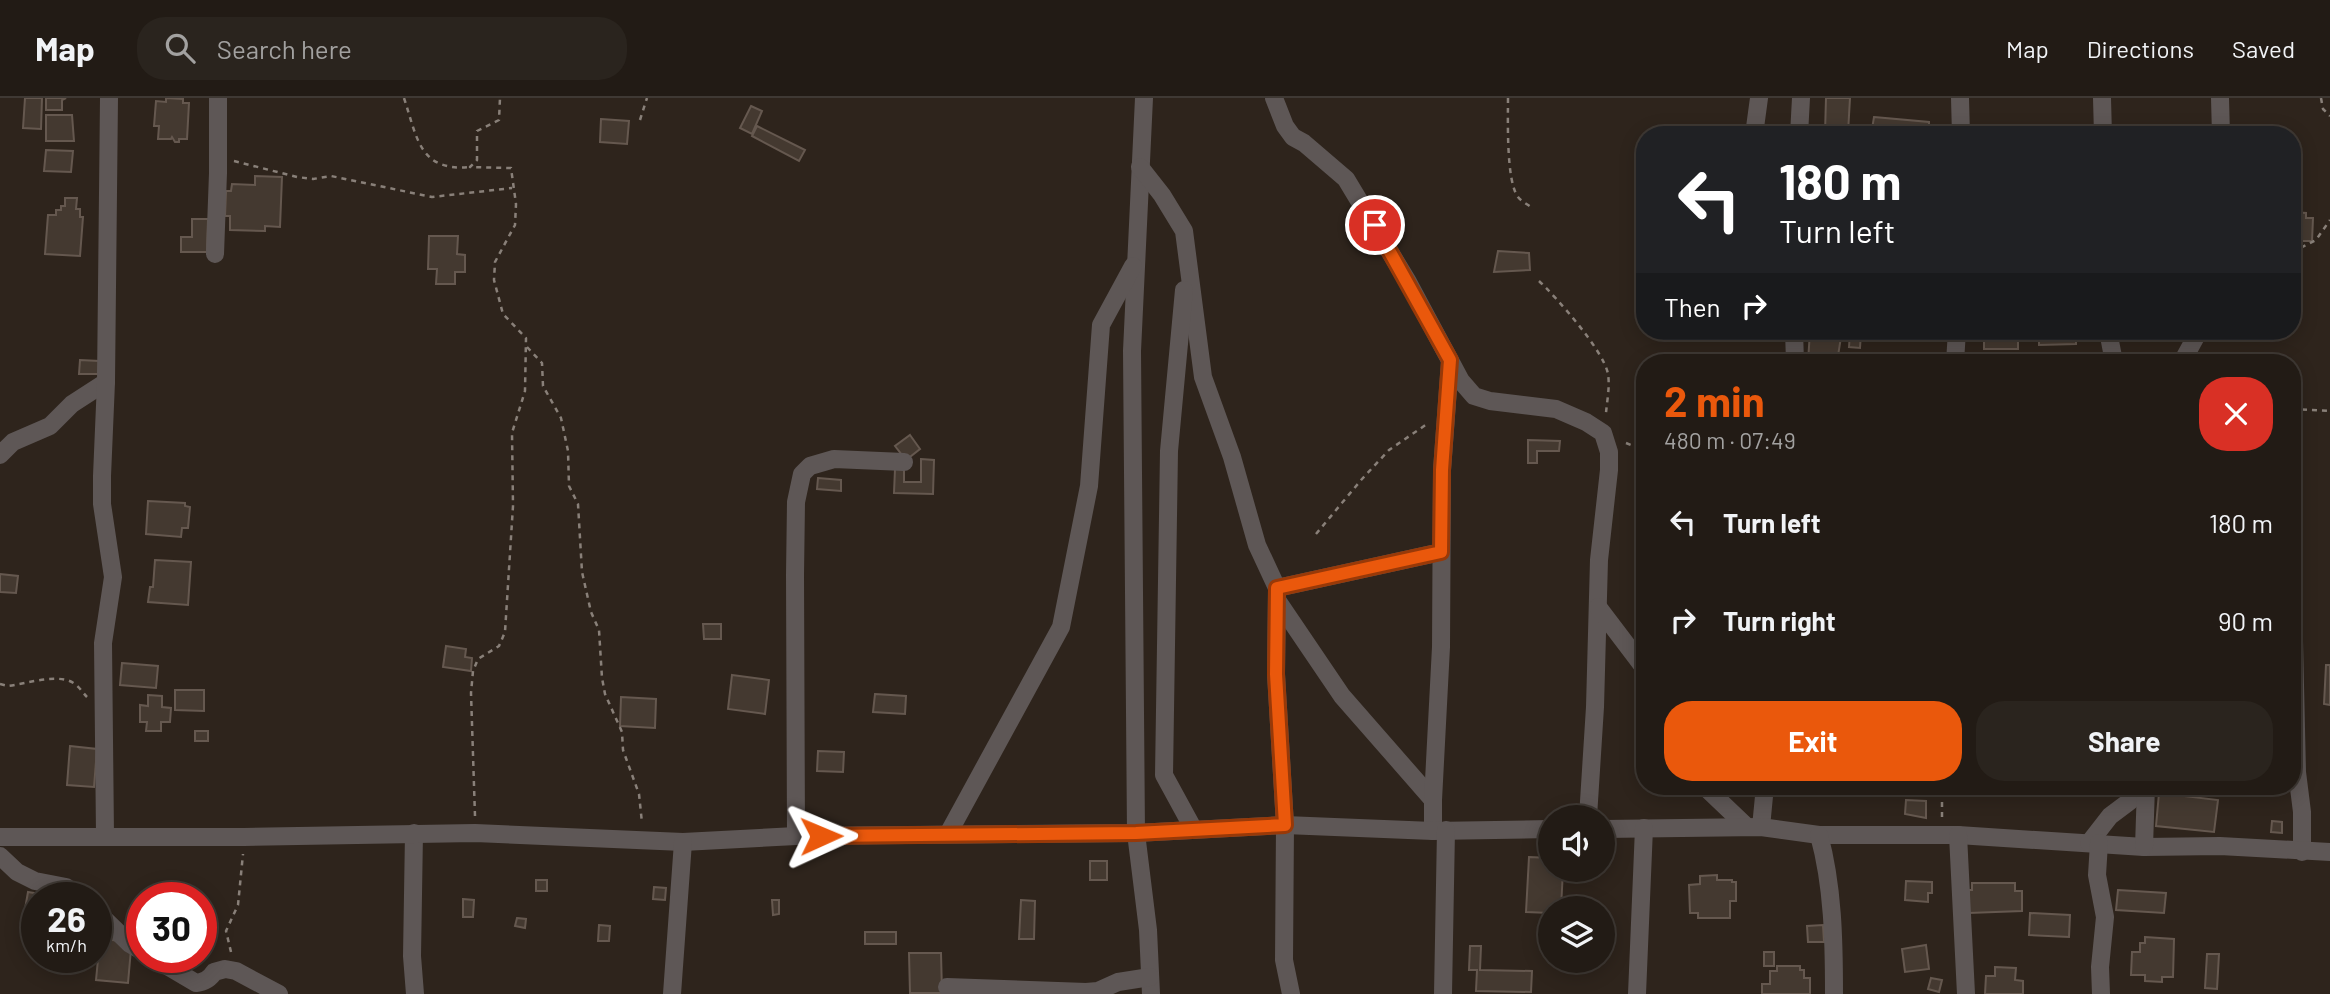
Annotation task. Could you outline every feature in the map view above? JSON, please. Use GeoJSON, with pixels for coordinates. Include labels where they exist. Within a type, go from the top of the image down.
{"type":"FeatureCollection","features":[{"type":"Feature","properties":{"kind":"street"},"geometry":{"type":"LineString","coordinates":[[105,835],[103,643],[113,577],[102,504],[109,98]]}},
{"type":"Feature","properties":{"kind":"street"},"geometry":{"type":"LineString","coordinates":[[215,254],[218,98]]}},
{"type":"Feature","properties":{"kind":"street"},"geometry":{"type":"LineString","coordinates":[[947,987],[1087,993],[1118,982],[1150,986],[1147,917],[1136,833],[1132,351],[1144,98]]}},
{"type":"Feature","properties":{"kind":"street"},"geometry":{"type":"LineString","coordinates":[[1274,98],[1285,126],[1293,136],[1346,179],[1408,282],[1461,381],[1474,396],[1490,401],[1556,409],[1603,433],[1609,452],[1609,470],[1599,560],[1595,707],[1589,805]]}},
{"type":"Feature","properties":{"kind":"street"},"geometry":{"type":"LineString","coordinates":[[1755,126],[1759,98]]}},
{"type":"Feature","properties":{"kind":"street"},"geometry":{"type":"LineString","coordinates":[[1799,126],[1801,98]]}},
{"type":"Feature","properties":{"kind":"street"},"geometry":{"type":"LineString","coordinates":[[1960,98],[1961,126]]}},
{"type":"Feature","properties":{"kind":"street"},"geometry":{"type":"LineString","coordinates":[[2102,98],[2103,126]]}},
{"type":"Feature","properties":{"kind":"street"},"geometry":{"type":"LineString","coordinates":[[2220,98],[2221,126]]}},
{"type":"Feature","properties":{"kind":"street"},"geometry":{"type":"LineString","coordinates":[[1140,167],[1162,195],[1184,231],[1203,377],[1232,457],[1258,545],[1277,594],[1342,696],[1433,800]]}},
{"type":"Feature","properties":{"kind":"street"},"geometry":{"type":"LineString","coordinates":[[1187,255],[1169,450],[1164,775],[1194,830]]}},
{"type":"Feature","properties":{"kind":"street"},"geometry":{"type":"LineString","coordinates":[[947,834],[1061,627],[1089,486],[1101,325],[1136,261]]}},
{"type":"Feature","properties":{"kind":"street"},"geometry":{"type":"LineString","coordinates":[[1443,994],[1440,830],[1433,800],[1441,647],[1442,470],[1450,360]]}},
{"type":"Feature","properties":{"kind":"street"},"geometry":{"type":"LineString","coordinates":[[0,455],[13,442],[50,426],[72,404],[106,382]]}},
{"type":"Feature","properties":{"kind":"street"},"geometry":{"type":"LineString","coordinates":[[796,836],[795,550],[796,502],[802,474],[810,466],[834,459],[904,462]]}},
{"type":"Feature","properties":{"kind":"street"},"geometry":{"type":"LineString","coordinates":[[1277,594],[1441,552]]}},
{"type":"Feature","properties":{"kind":"street"},"geometry":{"type":"LineString","coordinates":[[1277,594],[1276,674],[1285,825],[1284,960],[1291,994]]}},
{"type":"Feature","properties":{"kind":"street"},"geometry":{"type":"LineString","coordinates":[[1598,607],[1636,658]]}},
{"type":"Feature","properties":{"kind":"street"},"geometry":{"type":"LineString","coordinates":[[1715,795],[1754,827]]}},
{"type":"Feature","properties":{"kind":"street"},"geometry":{"type":"LineString","coordinates":[[1754,827],[1763,795]]}},
{"type":"Feature","properties":{"kind":"street"},"geometry":{"type":"LineString","coordinates":[[2101,994],[2100,967],[2105,917],[2094,843],[2110,816],[2130,801],[2133,795]]}},
{"type":"Feature","properties":{"kind":"street"},"geometry":{"type":"LineString","coordinates":[[2144,847],[2146,795]]}},
{"type":"Feature","properties":{"kind":"street"},"geometry":{"type":"LineString","coordinates":[[2300,795],[2302,852]]}},
{"type":"Feature","properties":{"kind":"street"},"geometry":{"type":"LineString","coordinates":[[0,837],[475,833],[682,842],[796,836],[1136,833],[1285,825],[1440,830],[1538,829]]}},
{"type":"Feature","properties":{"kind":"street"},"geometry":{"type":"LineString","coordinates":[[1615,829],[1754,827],[1819,835],[1950,835],[2144,847],[2220,846],[2330,852]]}},
{"type":"Feature","properties":{"kind":"street"},"geometry":{"type":"LineString","coordinates":[[1637,994],[1644,828]]}},
{"type":"Feature","properties":{"kind":"street"},"geometry":{"type":"LineString","coordinates":[[414,833],[412,956],[415,994]]}},
{"type":"Feature","properties":{"kind":"street"},"geometry":{"type":"LineString","coordinates":[[1819,835],[1826,859],[1832,914],[1834,994]]}},
{"type":"Feature","properties":{"kind":"street"},"geometry":{"type":"LineString","coordinates":[[1950,835],[1966,994]]}},
{"type":"Feature","properties":{"kind":"street"},"geometry":{"type":"LineString","coordinates":[[672,994],[682,842]]}},
{"type":"Feature","properties":{"kind":"street"},"geometry":{"type":"LineString","coordinates":[[0,856],[17,872],[40,882]]}},
{"type":"Feature","properties":{"kind":"street"},"geometry":{"type":"LineString","coordinates":[[112,927],[126,940]]}},
{"type":"Feature","properties":{"kind":"street"},"geometry":{"type":"LineString","coordinates":[[171,973],[187,987],[202,982],[218,970],[236,971],[279,994]]}},
{"type":"Feature","properties":{"kind":"path"},"geometry":{"type":"LineString","coordinates":[[404,98],[427,157],[437,164],[449,167],[510,168],[516,204],[516,225],[495,262],[494,281],[503,314],[523,333],[527,346],[525,391],[512,433],[513,506],[505,632],[499,646],[478,659],[473,671],[471,693],[475,833]]}},
{"type":"Feature","properties":{"kind":"path"},"geometry":{"type":"LineString","coordinates":[[470,167],[477,160],[477,131],[499,120],[500,98]]}},
{"type":"Feature","properties":{"kind":"path"},"geometry":{"type":"LineString","coordinates":[[640,120],[647,98]]}},
{"type":"Feature","properties":{"kind":"path"},"geometry":{"type":"LineString","coordinates":[[1508,98],[1509,151],[1513,182],[1516,195],[1531,207]]}},
{"type":"Feature","properties":{"kind":"path"},"geometry":{"type":"LineString","coordinates":[[2321,98],[2323,109],[2330,116]]}},
{"type":"Feature","properties":{"kind":"path"},"geometry":{"type":"LineString","coordinates":[[218,157],[297,177],[313,179],[331,176],[432,197],[512,188]]}},
{"type":"Feature","properties":{"kind":"path"},"geometry":{"type":"LineString","coordinates":[[2301,248],[2316,240],[2330,220]]}},
{"type":"Feature","properties":{"kind":"path"},"geometry":{"type":"LineString","coordinates":[[1539,281],[1565,306],[1599,354],[1608,372],[1609,392],[1603,433]]}},
{"type":"Feature","properties":{"kind":"path"},"geometry":{"type":"LineString","coordinates":[[527,346],[542,363],[542,386],[561,418],[564,430],[569,486],[578,504],[578,532],[584,581],[591,612],[599,630],[605,694],[622,732],[623,750],[639,794],[643,841]]}},
{"type":"Feature","properties":{"kind":"path"},"geometry":{"type":"LineString","coordinates":[[2301,409],[2330,411]]}},
{"type":"Feature","properties":{"kind":"path"},"geometry":{"type":"LineString","coordinates":[[1316,534],[1389,450],[1447,411]]}},
{"type":"Feature","properties":{"kind":"path"},"geometry":{"type":"LineString","coordinates":[[0,684],[8,686],[66,680],[75,683],[102,713]]}},
{"type":"Feature","properties":{"kind":"path"},"geometry":{"type":"LineString","coordinates":[[1943,795],[1950,835]]}},
{"type":"Feature","properties":{"kind":"path"},"geometry":{"type":"LineString","coordinates":[[236,971],[226,931],[238,905],[244,837]]}},
{"type":"Feature","properties":{"kind":"building"},"geometry":{"type":"Polygon","coordinates":[[[25,98],[42,98],[41,129],[23,128],[25,98]]]}},
{"type":"Feature","properties":{"kind":"building"},"geometry":{"type":"Polygon","coordinates":[[[46,98],[66,98],[62,100],[62,110],[46,110],[46,98]]]}},
{"type":"Feature","properties":{"kind":"building"},"geometry":{"type":"Polygon","coordinates":[[[166,98],[183,99],[183,103],[189,103],[187,139],[175,142],[172,137],[158,139],[159,126],[154,126],[156,101],[166,102],[166,98]]]}},
{"type":"Feature","properties":{"kind":"building"},"geometry":{"type":"Polygon","coordinates":[[[1826,98],[1850,98],[1848,126],[1825,126],[1826,98]]]}},
{"type":"Feature","properties":{"kind":"building"},"geometry":{"type":"Polygon","coordinates":[[[751,106],[762,111],[752,134],[740,128],[751,106]]]}},
{"type":"Feature","properties":{"kind":"building"},"geometry":{"type":"Polygon","coordinates":[[[46,115],[72,115],[74,141],[46,141],[46,115]]]}},
{"type":"Feature","properties":{"kind":"building"},"geometry":{"type":"Polygon","coordinates":[[[1874,117],[1929,122],[1929,126],[1872,126],[1874,117]]]}},
{"type":"Feature","properties":{"kind":"building"},"geometry":{"type":"Polygon","coordinates":[[[601,119],[629,121],[627,144],[600,142],[601,119]]]}},
{"type":"Feature","properties":{"kind":"building"},"geometry":{"type":"Polygon","coordinates":[[[757,126],[805,150],[799,161],[752,136],[757,126]]]}},
{"type":"Feature","properties":{"kind":"building"},"geometry":{"type":"Polygon","coordinates":[[[46,150],[73,151],[71,172],[44,171],[46,150]]]}},
{"type":"Feature","properties":{"kind":"building"},"geometry":{"type":"Polygon","coordinates":[[[255,176],[282,177],[280,227],[265,226],[265,231],[230,230],[230,216],[225,216],[226,191],[231,191],[232,184],[255,185],[255,176]]]}},
{"type":"Feature","properties":{"kind":"building"},"geometry":{"type":"Polygon","coordinates":[[[65,198],[77,198],[76,209],[80,209],[80,217],[83,217],[80,256],[45,254],[48,215],[56,215],[56,210],[65,206],[65,198]]]}},
{"type":"Feature","properties":{"kind":"building"},"geometry":{"type":"Polygon","coordinates":[[[2301,213],[2306,213],[2306,218],[2313,218],[2312,241],[2301,241],[2301,213]]]}},
{"type":"Feature","properties":{"kind":"building"},"geometry":{"type":"Polygon","coordinates":[[[192,219],[208,219],[207,252],[181,252],[181,237],[192,237],[192,219]]]}},
{"type":"Feature","properties":{"kind":"building"},"geometry":{"type":"Polygon","coordinates":[[[429,236],[458,236],[457,254],[465,255],[465,272],[455,272],[455,284],[436,284],[437,269],[428,269],[429,236]]]}},
{"type":"Feature","properties":{"kind":"building"},"geometry":{"type":"Polygon","coordinates":[[[1498,251],[1529,253],[1530,270],[1494,272],[1498,251]]]}},
{"type":"Feature","properties":{"kind":"building"},"geometry":{"type":"Polygon","coordinates":[[[1809,340],[1841,340],[1838,354],[1809,354],[1809,340]]]}},
{"type":"Feature","properties":{"kind":"building"},"geometry":{"type":"Polygon","coordinates":[[[1849,340],[1861,340],[1860,348],[1849,347],[1849,340]]]}},
{"type":"Feature","properties":{"kind":"building"},"geometry":{"type":"Polygon","coordinates":[[[1984,340],[2018,340],[2018,349],[1984,349],[1984,340]]]}},
{"type":"Feature","properties":{"kind":"building"},"geometry":{"type":"Polygon","coordinates":[[[2039,340],[2076,340],[2076,344],[2039,345],[2039,340]]]}},
{"type":"Feature","properties":{"kind":"building"},"geometry":{"type":"Polygon","coordinates":[[[80,360],[99,361],[98,374],[79,374],[80,360]]]}},
{"type":"Feature","properties":{"kind":"building"},"geometry":{"type":"Polygon","coordinates":[[[910,435],[920,449],[906,460],[895,446],[910,435]]]}},
{"type":"Feature","properties":{"kind":"building"},"geometry":{"type":"Polygon","coordinates":[[[1528,440],[1560,441],[1559,451],[1537,451],[1537,463],[1528,463],[1528,440]]]}},
{"type":"Feature","properties":{"kind":"building"},"geometry":{"type":"Polygon","coordinates":[[[921,459],[934,460],[933,494],[894,493],[895,469],[904,469],[904,482],[921,482],[921,459]]]}},
{"type":"Feature","properties":{"kind":"building"},"geometry":{"type":"Polygon","coordinates":[[[818,478],[841,480],[841,491],[817,489],[818,478]]]}},
{"type":"Feature","properties":{"kind":"building"},"geometry":{"type":"Polygon","coordinates":[[[148,501],[185,503],[185,506],[190,507],[188,528],[182,528],[181,537],[146,534],[148,501]]]}},
{"type":"Feature","properties":{"kind":"building"},"geometry":{"type":"Polygon","coordinates":[[[155,560],[191,562],[188,605],[148,602],[150,587],[153,587],[155,560]]]}},
{"type":"Feature","properties":{"kind":"building"},"geometry":{"type":"Polygon","coordinates":[[[0,574],[18,576],[16,593],[0,592],[0,574]]]}},
{"type":"Feature","properties":{"kind":"building"},"geometry":{"type":"Polygon","coordinates":[[[703,624],[721,624],[721,639],[704,639],[703,624]]]}},
{"type":"Feature","properties":{"kind":"building"},"geometry":{"type":"Polygon","coordinates":[[[446,646],[466,649],[465,657],[472,658],[471,671],[443,667],[446,646]]]}},
{"type":"Feature","properties":{"kind":"building"},"geometry":{"type":"Polygon","coordinates":[[[122,663],[158,666],[156,688],[120,685],[122,663]]]}},
{"type":"Feature","properties":{"kind":"building"},"geometry":{"type":"Polygon","coordinates":[[[2326,665],[2330,665],[2330,705],[2324,704],[2326,665]]]}},
{"type":"Feature","properties":{"kind":"building"},"geometry":{"type":"Polygon","coordinates":[[[732,675],[769,680],[765,714],[728,709],[732,675]]]}},
{"type":"Feature","properties":{"kind":"building"},"geometry":{"type":"Polygon","coordinates":[[[175,690],[204,690],[204,711],[175,710],[175,690]]]}},
{"type":"Feature","properties":{"kind":"building"},"geometry":{"type":"Polygon","coordinates":[[[875,694],[906,696],[905,714],[873,712],[875,694]]]}},
{"type":"Feature","properties":{"kind":"building"},"geometry":{"type":"Polygon","coordinates":[[[148,695],[162,696],[162,707],[171,708],[170,722],[161,722],[161,731],[146,731],[147,722],[140,722],[140,705],[148,706],[148,695]]]}},
{"type":"Feature","properties":{"kind":"building"},"geometry":{"type":"Polygon","coordinates":[[[621,697],[656,699],[655,728],[620,726],[621,697]]]}},
{"type":"Feature","properties":{"kind":"building"},"geometry":{"type":"Polygon","coordinates":[[[195,731],[208,731],[208,741],[195,741],[195,731]]]}},
{"type":"Feature","properties":{"kind":"building"},"geometry":{"type":"Polygon","coordinates":[[[70,746],[97,749],[94,787],[67,785],[70,746]]]}},
{"type":"Feature","properties":{"kind":"building"},"geometry":{"type":"Polygon","coordinates":[[[818,751],[844,752],[843,772],[817,771],[818,751]]]}},
{"type":"Feature","properties":{"kind":"building"},"geometry":{"type":"Polygon","coordinates":[[[2159,795],[2218,800],[2214,832],[2156,826],[2159,795]]]}},
{"type":"Feature","properties":{"kind":"building"},"geometry":{"type":"Polygon","coordinates":[[[1906,800],[1926,801],[1926,818],[1905,814],[1906,800]]]}},
{"type":"Feature","properties":{"kind":"building"},"geometry":{"type":"Polygon","coordinates":[[[2272,821],[2282,822],[2282,833],[2271,832],[2272,821]]]}},
{"type":"Feature","properties":{"kind":"building"},"geometry":{"type":"Polygon","coordinates":[[[1529,857],[1538,857],[1538,882],[1562,882],[1562,896],[1538,896],[1538,912],[1526,912],[1529,857]]]}},
{"type":"Feature","properties":{"kind":"building"},"geometry":{"type":"Polygon","coordinates":[[[1090,861],[1107,861],[1107,880],[1090,880],[1090,861]]]}},
{"type":"Feature","properties":{"kind":"building"},"geometry":{"type":"Polygon","coordinates":[[[1717,875],[1717,880],[1736,882],[1736,901],[1730,901],[1730,918],[1698,918],[1698,913],[1690,913],[1689,885],[1700,884],[1700,876],[1717,875]]]}},
{"type":"Feature","properties":{"kind":"building"},"geometry":{"type":"Polygon","coordinates":[[[536,880],[547,880],[547,891],[536,891],[536,880]]]}},
{"type":"Feature","properties":{"kind":"building"},"geometry":{"type":"Polygon","coordinates":[[[1906,881],[1932,882],[1932,893],[1928,893],[1928,902],[1905,900],[1906,881]]]}},
{"type":"Feature","properties":{"kind":"building"},"geometry":{"type":"Polygon","coordinates":[[[1972,883],[2015,883],[2015,891],[2022,891],[2022,911],[1969,913],[1969,890],[1972,890],[1972,883]]]}},
{"type":"Feature","properties":{"kind":"building"},"geometry":{"type":"Polygon","coordinates":[[[654,887],[666,888],[665,900],[653,899],[654,887]]]}},
{"type":"Feature","properties":{"kind":"building"},"geometry":{"type":"Polygon","coordinates":[[[2118,890],[2166,893],[2164,913],[2116,910],[2118,890]]]}},
{"type":"Feature","properties":{"kind":"building"},"geometry":{"type":"Polygon","coordinates":[[[463,899],[474,900],[473,917],[463,917],[463,899]]]}},
{"type":"Feature","properties":{"kind":"building"},"geometry":{"type":"Polygon","coordinates":[[[772,900],[779,900],[779,914],[773,915],[772,900]]]}},
{"type":"Feature","properties":{"kind":"building"},"geometry":{"type":"Polygon","coordinates":[[[1021,900],[1035,901],[1034,939],[1019,939],[1021,900]]]}},
{"type":"Feature","properties":{"kind":"building"},"geometry":{"type":"Polygon","coordinates":[[[2030,913],[2070,915],[2069,937],[2029,935],[2030,913]]]}},
{"type":"Feature","properties":{"kind":"building"},"geometry":{"type":"Polygon","coordinates":[[[517,918],[526,919],[525,928],[515,926],[517,918]]]}},
{"type":"Feature","properties":{"kind":"building"},"geometry":{"type":"Polygon","coordinates":[[[599,925],[610,926],[609,941],[598,941],[599,925]]]}},
{"type":"Feature","properties":{"kind":"building"},"geometry":{"type":"Polygon","coordinates":[[[1823,925],[1824,942],[1808,942],[1807,926],[1823,925]]]}},
{"type":"Feature","properties":{"kind":"building"},"geometry":{"type":"Polygon","coordinates":[[[865,932],[896,932],[896,944],[865,944],[865,932]]]}},
{"type":"Feature","properties":{"kind":"building"},"geometry":{"type":"Polygon","coordinates":[[[2145,937],[2174,939],[2173,977],[2162,977],[2162,982],[2145,981],[2145,975],[2131,975],[2132,952],[2140,952],[2140,943],[2145,943],[2145,937]]]}},
{"type":"Feature","properties":{"kind":"building"},"geometry":{"type":"Polygon","coordinates":[[[112,940],[123,941],[126,944],[128,983],[96,980],[97,973],[112,973],[112,940]]]}},
{"type":"Feature","properties":{"kind":"building"},"geometry":{"type":"Polygon","coordinates":[[[1926,945],[1929,969],[1905,972],[1902,949],[1926,945]]]}},
{"type":"Feature","properties":{"kind":"building"},"geometry":{"type":"Polygon","coordinates":[[[1470,946],[1481,946],[1480,970],[1532,971],[1531,992],[1476,991],[1477,970],[1469,970],[1470,946]]]}},
{"type":"Feature","properties":{"kind":"building"},"geometry":{"type":"Polygon","coordinates":[[[1764,952],[1774,952],[1774,966],[1764,966],[1764,952]]]}},
{"type":"Feature","properties":{"kind":"building"},"geometry":{"type":"Polygon","coordinates":[[[909,953],[941,953],[942,993],[910,993],[909,953]]]}},
{"type":"Feature","properties":{"kind":"building"},"geometry":{"type":"Polygon","coordinates":[[[2207,954],[2219,954],[2217,989],[2205,988],[2207,954]]]}},
{"type":"Feature","properties":{"kind":"building"},"geometry":{"type":"Polygon","coordinates":[[[1777,966],[1800,966],[1800,970],[1804,970],[1804,978],[1810,978],[1810,994],[1762,994],[1762,984],[1770,984],[1770,971],[1777,971],[1777,966]]]}},
{"type":"Feature","properties":{"kind":"building"},"geometry":{"type":"Polygon","coordinates":[[[1995,967],[2016,968],[2015,980],[2023,981],[2023,994],[1985,994],[1986,976],[1995,976],[1995,967]]]}},
{"type":"Feature","properties":{"kind":"building"},"geometry":{"type":"Polygon","coordinates":[[[1931,978],[1942,980],[1939,992],[1928,989],[1931,978]]]}},
{"type":"Feature","properties":{"kind":"route"},"geometry":{"type":"LineString","coordinates":[[821,836],[1136,833],[1285,825],[1276,674],[1277,588],[1441,552],[1442,470],[1450,360],[1375,225]]}}]}
